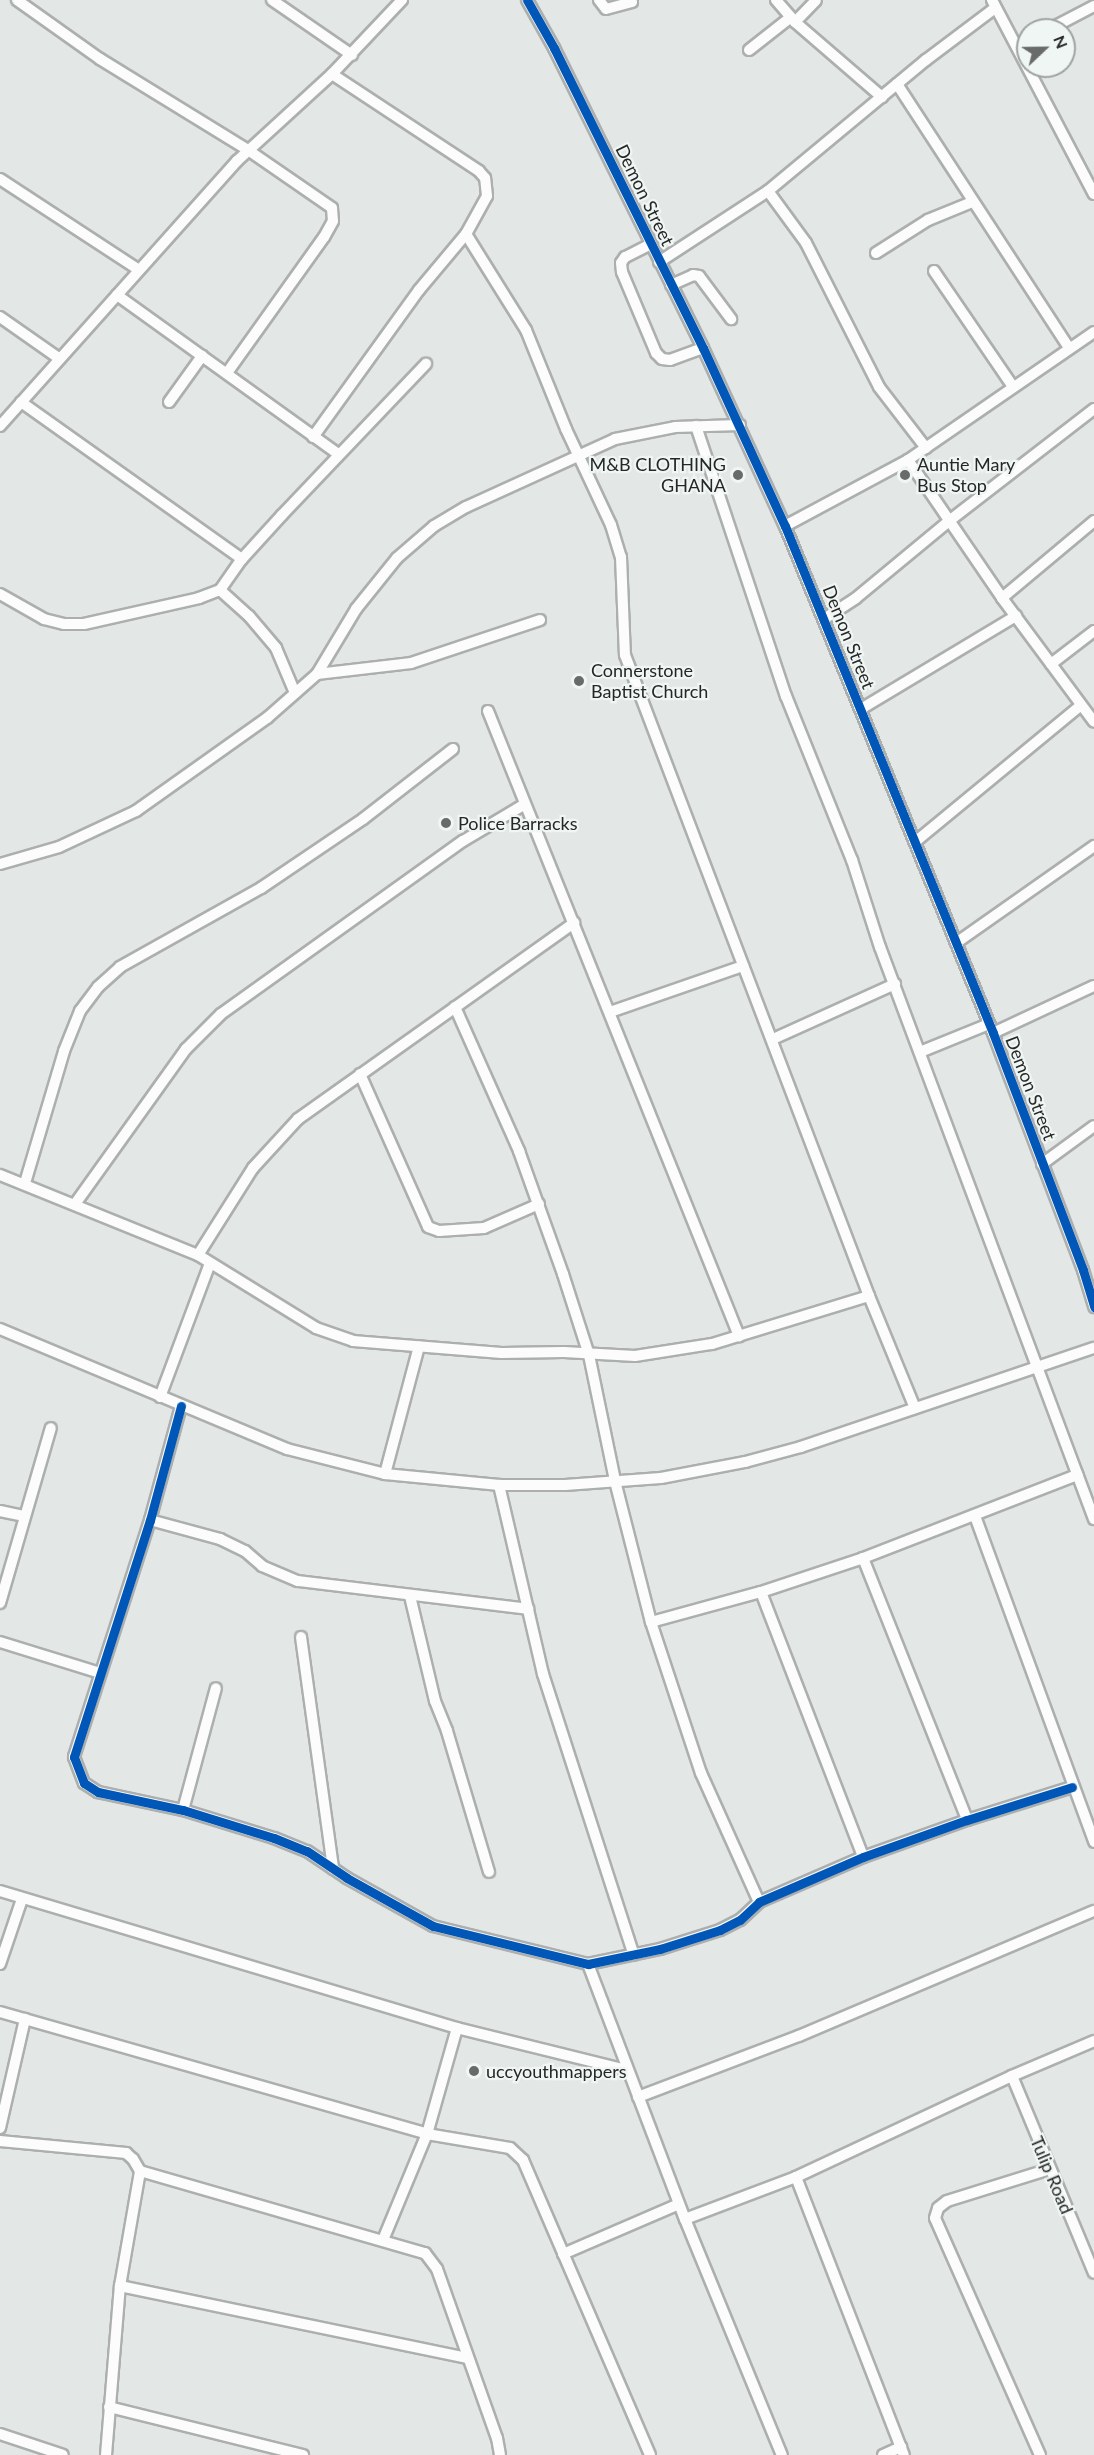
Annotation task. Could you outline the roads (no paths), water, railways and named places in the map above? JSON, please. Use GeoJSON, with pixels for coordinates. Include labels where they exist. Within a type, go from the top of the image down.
{"type":"FeatureCollection","features":[{"type":"Feature","properties":{"kind":"street"},"geometry":{"type":"LineString","coordinates":[[17,0],[100,59],[248,150],[332,208],[334,214],[324,237],[226,373]]}},
{"type":"Feature","properties":{"kind":"street"},"geometry":{"type":"LineString","coordinates":[[272,0],[352,55]]}},
{"type":"Feature","properties":{"kind":"street"},"geometry":{"type":"LineString","coordinates":[[1,422],[248,150],[352,55],[402,0]]}},
{"type":"Feature","properties":{"kind":"street","name":"Demon Street"},"geometry":{"type":"LineString","coordinates":[[527,0],[554,48],[703,348],[785,526],[991,1028],[1083,1270],[1094,1307]]}},
{"type":"Feature","properties":{"kind":"street"},"geometry":{"type":"LineString","coordinates":[[599,0],[606,9],[633,2]]}},
{"type":"Feature","properties":{"kind":"street"},"geometry":{"type":"LineString","coordinates":[[776,0],[793,19],[882,97]]}},
{"type":"Feature","properties":{"kind":"street"},"geometry":{"type":"LineString","coordinates":[[749,50],[816,0]]}},
{"type":"Feature","properties":{"kind":"street"},"geometry":{"type":"LineString","coordinates":[[659,262],[768,191],[994,4],[1016,44]]}},
{"type":"Feature","properties":{"kind":"street"},"geometry":{"type":"LineString","coordinates":[[1071,18],[1094,6]]}},
{"type":"Feature","properties":{"kind":"street"},"geometry":{"type":"LineString","coordinates":[[313,437],[419,290],[466,234],[484,207],[487,196],[485,178],[465,161],[332,74]]}},
{"type":"Feature","properties":{"kind":"street"},"geometry":{"type":"LineString","coordinates":[[1034,78],[1094,194]]}},
{"type":"Feature","properties":{"kind":"street"},"geometry":{"type":"LineString","coordinates":[[897,84],[1069,348]]}},
{"type":"Feature","properties":{"kind":"street"},"geometry":{"type":"LineString","coordinates":[[0,179],[140,270]]}},
{"type":"Feature","properties":{"kind":"street"},"geometry":{"type":"LineString","coordinates":[[768,191],[806,243],[879,387],[926,448]]}},
{"type":"Feature","properties":{"kind":"street"},"geometry":{"type":"LineString","coordinates":[[876,253],[914,228],[972,202]]}},
{"type":"Feature","properties":{"kind":"street"},"geometry":{"type":"LineString","coordinates":[[466,234],[526,330],[566,429],[611,525],[621,557],[625,655],[869,1296],[915,1408]]}},
{"type":"Feature","properties":{"kind":"street"},"geometry":{"type":"LineString","coordinates":[[651,244],[625,257],[621,263],[622,272],[656,353],[662,359],[670,360],[703,348]]}},
{"type":"Feature","properties":{"kind":"street"},"geometry":{"type":"LineString","coordinates":[[934,270],[1013,387]]}},
{"type":"Feature","properties":{"kind":"street"},"geometry":{"type":"LineString","coordinates":[[671,285],[693,275],[699,276],[731,319]]}},
{"type":"Feature","properties":{"kind":"street"},"geometry":{"type":"LineString","coordinates":[[117,295],[338,454]]}},
{"type":"Feature","properties":{"kind":"street"},"geometry":{"type":"LineString","coordinates":[[0,317],[60,359]]}},
{"type":"Feature","properties":{"kind":"street"},"geometry":{"type":"LineString","coordinates":[[785,526],[908,460],[1094,332]]}},
{"type":"Feature","properties":{"kind":"street"},"geometry":{"type":"LineString","coordinates":[[169,402],[202,356]]}},
{"type":"Feature","properties":{"kind":"street"},"geometry":{"type":"LineString","coordinates":[[0,594],[44,618],[64,624],[84,624],[199,598],[220,590],[242,559],[338,454],[426,364]]}},
{"type":"Feature","properties":{"kind":"street"},"geometry":{"type":"LineString","coordinates":[[21,402],[242,559]]}},
{"type":"Feature","properties":{"kind":"street"},"geometry":{"type":"LineString","coordinates":[[824,619],[856,598],[948,521],[1094,409]]}},
{"type":"Feature","properties":{"kind":"street"},"geometry":{"type":"LineString","coordinates":[[0,864],[59,847],[136,811],[267,718],[317,674],[356,609],[384,573],[434,526],[466,507],[615,439],[655,430],[740,425]]}},
{"type":"Feature","properties":{"kind":"street"},"geometry":{"type":"LineString","coordinates":[[696,426],[786,696],[852,860],[1035,1368],[1094,1519]]}},
{"type":"Feature","properties":{"kind":"street"},"geometry":{"type":"LineString","coordinates":[[908,460],[1002,598],[1094,722]]}},
{"type":"Feature","properties":{"kind":"street"},"geometry":{"type":"LineString","coordinates":[[1002,598],[1094,522]]}},
{"type":"Feature","properties":{"kind":"street"},"geometry":{"type":"LineString","coordinates":[[220,590],[249,616],[276,648],[295,693]]}},
{"type":"Feature","properties":{"kind":"street"},"geometry":{"type":"LineString","coordinates":[[861,709],[1016,616]]}},
{"type":"Feature","properties":{"kind":"street"},"geometry":{"type":"LineString","coordinates":[[317,674],[411,663],[540,620]]}},
{"type":"Feature","properties":{"kind":"street"},"geometry":{"type":"LineString","coordinates":[[1051,664],[1094,631]]}},
{"type":"Feature","properties":{"kind":"street"},"geometry":{"type":"LineString","coordinates":[[915,842],[1081,705]]}},
{"type":"Feature","properties":{"kind":"street"},"geometry":{"type":"LineString","coordinates":[[488,711],[738,1336]]}},
{"type":"Feature","properties":{"kind":"street"},"geometry":{"type":"LineString","coordinates":[[25,1183],[64,1051],[80,1011],[98,987],[120,967],[261,888],[363,819],[453,749]]}},
{"type":"Feature","properties":{"kind":"street"},"geometry":{"type":"LineString","coordinates":[[75,1203],[186,1049],[221,1014],[463,841],[525,804]]}},
{"type":"Feature","properties":{"kind":"street"},"geometry":{"type":"LineString","coordinates":[[956,943],[1094,846]]}},
{"type":"Feature","properties":{"kind":"street"},"geometry":{"type":"LineString","coordinates":[[198,1256],[235,1195],[273,1145],[298,1119],[574,923]]}},
{"type":"Feature","properties":{"kind":"street"},"geometry":{"type":"LineString","coordinates":[[610,1012],[743,966]]}},
{"type":"Feature","properties":{"kind":"street"},"geometry":{"type":"LineString","coordinates":[[773,1039],[895,984]]}},
{"type":"Feature","properties":{"kind":"street"},"geometry":{"type":"LineString","coordinates":[[920,1052],[991,1028],[1094,986]]}},
{"type":"Feature","properties":{"kind":"street"},"geometry":{"type":"LineString","coordinates":[[455,1007],[519,1150],[538,1204],[589,1355],[615,1481],[651,1622],[701,1773],[759,1902]]}},
{"type":"Feature","properties":{"kind":"street"},"geometry":{"type":"LineString","coordinates":[[360,1074],[428,1227],[438,1231],[484,1228],[538,1204]]}},
{"type":"Feature","properties":{"kind":"street"},"geometry":{"type":"LineString","coordinates":[[1042,1164],[1094,1126]]}},
{"type":"Feature","properties":{"kind":"street"},"geometry":{"type":"LineString","coordinates":[[0,1175],[75,1203],[198,1256],[304,1321],[334,1336],[353,1341],[635,1356],[738,1336],[869,1296]]}},
{"type":"Feature","properties":{"kind":"street"},"geometry":{"type":"LineString","coordinates":[[160,1397],[210,1263]]}},
{"type":"Feature","properties":{"kind":"street"},"geometry":{"type":"LineString","coordinates":[[1083,1270],[1094,1263]]}},
{"type":"Feature","properties":{"kind":"street"},"geometry":{"type":"LineString","coordinates":[[0,1329],[287,1449],[385,1474],[500,1485],[661,1478],[745,1462],[801,1447],[1094,1348]]}},
{"type":"Feature","properties":{"kind":"street"},"geometry":{"type":"LineString","coordinates":[[385,1474],[419,1346]]}},
{"type":"Feature","properties":{"kind":"street"},"geometry":{"type":"LineString","coordinates":[[181,1406],[150,1520],[74,1757],[84,1783],[98,1792],[183,1810],[274,1838],[307,1851],[333,1869],[433,1926],[588,1964],[634,1955],[720,1930],[740,1920],[759,1902],[863,1857],[967,1820],[1072,1787]]}},
{"type":"Feature","properties":{"kind":"street"},"geometry":{"type":"LineString","coordinates":[[0,1603],[51,1428]]}},
{"type":"Feature","properties":{"kind":"street"},"geometry":{"type":"LineString","coordinates":[[651,1622],[761,1592],[863,1558],[1077,1475]]}},
{"type":"Feature","properties":{"kind":"street"},"geometry":{"type":"LineString","coordinates":[[500,1485],[528,1609],[559,1730],[634,1955]]}},
{"type":"Feature","properties":{"kind":"street"},"geometry":{"type":"LineString","coordinates":[[0,1511],[24,1516]]}},
{"type":"Feature","properties":{"kind":"street"},"geometry":{"type":"LineString","coordinates":[[975,1516],[1072,1787],[1094,1842]]}},
{"type":"Feature","properties":{"kind":"street"},"geometry":{"type":"LineString","coordinates":[[150,1520],[220,1539],[245,1551],[262,1566],[298,1581],[528,1609]]}},
{"type":"Feature","properties":{"kind":"street"},"geometry":{"type":"LineString","coordinates":[[863,1558],[967,1820]]}},
{"type":"Feature","properties":{"kind":"street"},"geometry":{"type":"LineString","coordinates":[[761,1592],[863,1857]]}},
{"type":"Feature","properties":{"kind":"street"},"geometry":{"type":"LineString","coordinates":[[410,1596],[435,1701],[447,1731],[489,1872]]}},
{"type":"Feature","properties":{"kind":"street"},"geometry":{"type":"LineString","coordinates":[[301,1637],[333,1869]]}},
{"type":"Feature","properties":{"kind":"street"},"geometry":{"type":"LineString","coordinates":[[0,1642],[100,1673]]}},
{"type":"Feature","properties":{"kind":"street"},"geometry":{"type":"LineString","coordinates":[[183,1810],[216,1688]]}},
{"type":"Feature","properties":{"kind":"street"},"geometry":{"type":"LineString","coordinates":[[0,1891],[457,2028],[627,2070]]}},
{"type":"Feature","properties":{"kind":"street"},"geometry":{"type":"LineString","coordinates":[[0,1964],[22,1899]]}},
{"type":"Feature","properties":{"kind":"street"},"geometry":{"type":"LineString","coordinates":[[638,2097],[799,2036],[1094,1911]]}},
{"type":"Feature","properties":{"kind":"street"},"geometry":{"type":"LineString","coordinates":[[588,1964],[679,2204],[782,2455]]}},
{"type":"Feature","properties":{"kind":"street"},"geometry":{"type":"LineString","coordinates":[[0,2012],[427,2134],[510,2148],[518,2154],[650,2455]]}},
{"type":"Feature","properties":{"kind":"street"},"geometry":{"type":"LineString","coordinates":[[0,2128],[24,2019]]}},
{"type":"Feature","properties":{"kind":"street"},"geometry":{"type":"LineString","coordinates":[[383,2240],[427,2134],[457,2028]]}},
{"type":"Feature","properties":{"kind":"street"},"geometry":{"type":"LineString","coordinates":[[685,2219],[796,2177],[1012,2076],[1094,2041]]}},
{"type":"Feature","properties":{"kind":"street","name":"Tulip Road"},"geometry":{"type":"LineString","coordinates":[[1012,2076],[1094,2273]]}},
{"type":"Feature","properties":{"kind":"street"},"geometry":{"type":"LineString","coordinates":[[0,2141],[126,2153],[133,2158],[140,2171],[120,2286],[106,2455]]}},
{"type":"Feature","properties":{"kind":"street"},"geometry":{"type":"LineString","coordinates":[[1040,2455],[935,2218],[938,2208],[947,2201],[1050,2169]]}},
{"type":"Feature","properties":{"kind":"street"},"geometry":{"type":"LineString","coordinates":[[140,2171],[425,2253],[432,2260],[497,2438],[500,2455]]}},
{"type":"Feature","properties":{"kind":"street"},"geometry":{"type":"LineString","coordinates":[[796,2177],[903,2451],[883,2455]]}},
{"type":"Feature","properties":{"kind":"street"},"geometry":{"type":"LineString","coordinates":[[563,2254],[679,2204]]}},
{"type":"Feature","properties":{"kind":"street"},"geometry":{"type":"LineString","coordinates":[[120,2286],[467,2358]]}},
{"type":"Feature","properties":{"kind":"street"},"geometry":{"type":"LineString","coordinates":[[109,2407],[303,2455]]}},
{"type":"Feature","properties":{"kind":"street"},"geometry":{"type":"LineString","coordinates":[[0,2434],[63,2455]]}},
{"type":"Feature","properties":{"kind":"place","name":"M&B CLOTHING GHANA"},"geometry":{"type":"Point","coordinates":[738,475]}},
{"type":"Feature","properties":{"kind":"place","name":"Auntie Mary Bus Stop"},"geometry":{"type":"Point","coordinates":[905,475]}},
{"type":"Feature","properties":{"kind":"place","name":"Connerstone Baptist Church"},"geometry":{"type":"Point","coordinates":[579,681]}},
{"type":"Feature","properties":{"kind":"place","name":"Police Barracks"},"geometry":{"type":"Point","coordinates":[446,823]}},
{"type":"Feature","properties":{"kind":"place","name":"uccyouthmappers"},"geometry":{"type":"Point","coordinates":[474,2071]}}]}
